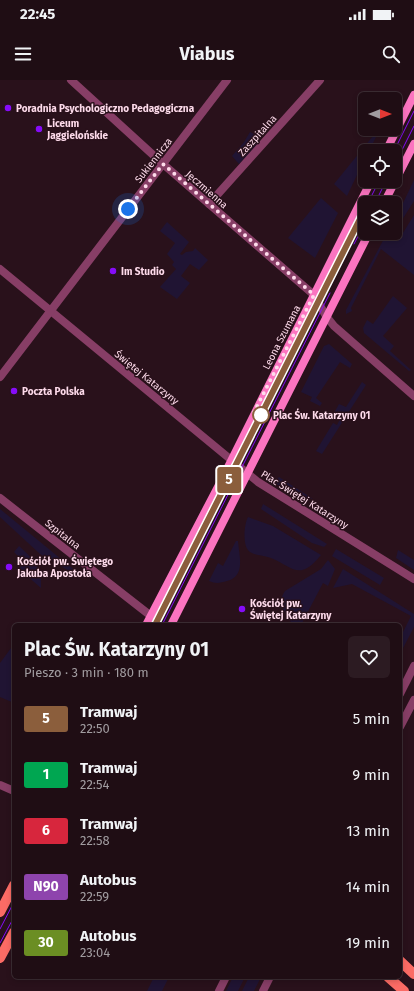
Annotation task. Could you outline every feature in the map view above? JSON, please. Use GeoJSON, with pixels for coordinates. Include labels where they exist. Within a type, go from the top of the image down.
{"type":"FeatureCollection","features":[{"type":"Feature","properties":{"kind":"main road"},"geometry":{"type":"LineString","coordinates":[[0,912],[12,890]]}},
{"type":"Feature","properties":{"kind":"main road"},"geometry":{"type":"LineString","coordinates":[[0,958],[12,936]]}},
{"type":"Feature","properties":{"kind":"main road"},"geometry":{"type":"LineString","coordinates":[[402,963],[414,974]]}},
{"type":"Feature","properties":{"kind":"main road"},"geometry":{"type":"LineString","coordinates":[[390,979],[404,991]]}},
{"type":"Feature","properties":{"kind":"street","name":"Jęczmienna"},"geometry":{"type":"LineString","coordinates":[[71,80],[163,164],[314,295],[326,316],[334,326],[414,396]]}},
{"type":"Feature","properties":{"kind":"street","name":"Sukiennicza"},"geometry":{"type":"LineString","coordinates":[[0,377],[227,80]]}},
{"type":"Feature","properties":{"kind":"street","name":"Zaszpitalna"},"geometry":{"type":"LineString","coordinates":[[209,204],[320,80]]}},
{"type":"Feature","properties":{"kind":"street"},"geometry":{"type":"LineString","coordinates":[[390,144],[414,95]]}},
{"type":"Feature","properties":{"kind":"street"},"geometry":{"type":"LineString","coordinates":[[388,196],[414,144]]}},
{"type":"Feature","properties":{"kind":"street","name":"Leona Szumana"},"geometry":{"type":"LineString","coordinates":[[231,459],[368,188]]}},
{"type":"Feature","properties":{"kind":"street"},"geometry":{"type":"LineString","coordinates":[[248,474],[365,240]]}},
{"type":"Feature","properties":{"kind":"street","name":"Świętej Katarzyny"},"geometry":{"type":"LineString","coordinates":[[0,269],[248,474]]}},
{"type":"Feature","properties":{"kind":"street"},"geometry":{"type":"LineString","coordinates":[[147,623],[231,459]]}},
{"type":"Feature","properties":{"kind":"street","name":"Plac Świętej Katarzyny"},"geometry":{"type":"LineString","coordinates":[[172,623],[248,474],[265,487],[304,509],[414,579]]}},
{"type":"Feature","properties":{"kind":"street","name":"Szpitalna"},"geometry":{"type":"LineString","coordinates":[[0,498],[151,616]]}},
{"type":"Feature","properties":{"kind":"street"},"geometry":{"type":"LineString","coordinates":[[402,690],[414,666]]}},
{"type":"Feature","properties":{"kind":"street"},"geometry":{"type":"LineString","coordinates":[[402,723],[414,700]]}},
{"type":"Feature","properties":{"kind":"street"},"geometry":{"type":"LineString","coordinates":[[0,786],[12,790]]}},
{"type":"Feature","properties":{"kind":"street"},"geometry":{"type":"LineString","coordinates":[[219,991],[225,979]]}},
{"type":"Feature","properties":{"kind":"street"},"geometry":{"type":"LineString","coordinates":[[263,991],[269,979]]}},
{"type":"Feature","properties":{"kind":"shaded area"},"geometry":{"type":"Polygon","coordinates":[[[250,132],[256,135],[258,143],[239,164],[232,156],[250,132]]]}},
{"type":"Feature","properties":{"kind":"shaded area"},"geometry":{"type":"Polygon","coordinates":[[[373,136],[376,136],[372,144],[366,144],[373,136]]]}},
{"type":"Feature","properties":{"kind":"shaded area"},"geometry":{"type":"Polygon","coordinates":[[[358,154],[358,173],[347,196],[334,184],[358,154]]]}},
{"type":"Feature","properties":{"kind":"shaded area"},"geometry":{"type":"Polygon","coordinates":[[[414,180],[414,201],[402,220],[402,205],[414,180]]]}},
{"type":"Feature","properties":{"kind":"shaded area"},"geometry":{"type":"Polygon","coordinates":[[[321,198],[338,213],[315,258],[288,238],[321,198]]]}},
{"type":"Feature","properties":{"kind":"shaded area"},"geometry":{"type":"Polygon","coordinates":[[[414,215],[414,275],[381,249],[351,308],[352,311],[346,314],[346,310],[383,240],[402,240],[402,234],[414,215]]]}},
{"type":"Feature","properties":{"kind":"shaded area"},"geometry":{"type":"Polygon","coordinates":[[[167,222],[189,242],[180,254],[182,255],[186,252],[193,251],[195,248],[208,260],[199,270],[190,264],[181,276],[190,283],[177,299],[160,287],[176,269],[172,265],[174,262],[167,254],[175,243],[160,231],[167,222]]]}},
{"type":"Feature","properties":{"kind":"shaded area"},"geometry":{"type":"Polygon","coordinates":[[[393,296],[407,308],[383,336],[394,346],[390,351],[411,370],[409,371],[364,333],[363,328],[367,320],[373,324],[393,296]]]}},
{"type":"Feature","properties":{"kind":"shaded area"},"geometry":{"type":"Polygon","coordinates":[[[329,344],[352,364],[350,368],[340,362],[316,398],[322,403],[320,406],[310,401],[312,397],[301,392],[324,346],[329,344]]]}},
{"type":"Feature","properties":{"kind":"shaded area"},"geometry":{"type":"Polygon","coordinates":[[[362,382],[366,385],[322,454],[316,451],[333,423],[337,425],[341,417],[334,413],[339,404],[346,407],[362,382]]]}},
{"type":"Feature","properties":{"kind":"shaded area"},"geometry":{"type":"Polygon","coordinates":[[[279,477],[313,499],[290,493],[274,483],[279,477]]]}},
{"type":"Feature","properties":{"kind":"shaded area"},"geometry":{"type":"Polygon","coordinates":[[[263,504],[327,544],[324,547],[312,543],[261,509],[263,504]]]}},
{"type":"Feature","properties":{"kind":"shaded area"},"geometry":{"type":"Polygon","coordinates":[[[0,509],[78,573],[76,575],[40,554],[0,517],[0,509]]]}},
{"type":"Feature","properties":{"kind":"shaded area"},"geometry":{"type":"Polygon","coordinates":[[[248,517],[273,526],[321,555],[307,568],[296,570],[268,557],[250,552],[247,549],[245,541],[245,530],[248,517]]]}},
{"type":"Feature","properties":{"kind":"shaded area"},"geometry":{"type":"Polygon","coordinates":[[[236,541],[238,541],[240,559],[237,575],[227,581],[216,583],[209,581],[218,563],[223,566],[236,541]]]}},
{"type":"Feature","properties":{"kind":"shaded area"},"geometry":{"type":"Polygon","coordinates":[[[19,546],[36,564],[40,574],[41,588],[19,569],[22,564],[18,560],[20,558],[14,552],[19,546]]]}},
{"type":"Feature","properties":{"kind":"shaded area"},"geometry":{"type":"Polygon","coordinates":[[[336,549],[384,578],[380,585],[332,556],[336,549]]]}},
{"type":"Feature","properties":{"kind":"shaded area"},"geometry":{"type":"Polygon","coordinates":[[[398,550],[414,560],[414,570],[396,558],[398,550]]]}},
{"type":"Feature","properties":{"kind":"shaded area"},"geometry":{"type":"Polygon","coordinates":[[[328,560],[335,569],[328,586],[323,583],[302,623],[292,623],[283,609],[281,600],[282,596],[285,591],[321,569],[328,560]]]}},
{"type":"Feature","properties":{"kind":"shaded area"},"geometry":{"type":"Polygon","coordinates":[[[343,569],[414,614],[414,627],[402,650],[402,634],[411,616],[352,584],[333,588],[343,569]]]}},
{"type":"Feature","properties":{"kind":"shaded area"},"geometry":{"type":"Polygon","coordinates":[[[12,647],[12,702],[0,697],[0,663],[12,647]]]}},
{"type":"Feature","properties":{"kind":"shaded area"},"geometry":{"type":"Polygon","coordinates":[[[153,979],[168,979],[162,991],[147,991],[153,979]]]}},
{"type":"Feature","properties":{"kind":"shaded area"},"geometry":{"type":"Polygon","coordinates":[[[232,979],[244,979],[238,991],[226,991],[232,979]]]}},
{"type":"Feature","properties":{"kind":"shaded area"},"geometry":{"type":"Polygon","coordinates":[[[248,979],[260,979],[254,991],[242,991],[248,979]]]}},
{"type":"Feature","properties":{"kind":"tram line"},"geometry":{"type":"LineString","coordinates":[[398,144],[414,111]]}},
{"type":"Feature","properties":{"kind":"tram line"},"geometry":{"type":"LineString","coordinates":[[402,150],[414,126]]}},
{"type":"Feature","properties":{"kind":"tram line"},"geometry":{"type":"LineString","coordinates":[[372,196],[376,188]]}},
{"type":"Feature","properties":{"kind":"tram line"},"geometry":{"type":"LineString","coordinates":[[378,196],[382,188]]}},
{"type":"Feature","properties":{"kind":"tram line"},"geometry":{"type":"LineString","coordinates":[[156,623],[358,223]]}},
{"type":"Feature","properties":{"kind":"tram line","name":"5"},"geometry":{"type":"LineString","coordinates":[[156,623],[358,223]]}},
{"type":"Feature","properties":{"kind":"tram line"},"geometry":{"type":"LineString","coordinates":[[354,244],[358,236]]}},
{"type":"Feature","properties":{"kind":"tram line"},"geometry":{"type":"LineString","coordinates":[[163,623],[330,293]]}},
{"type":"Feature","properties":{"kind":"tram line"},"geometry":{"type":"LineString","coordinates":[[0,929],[12,906]]}},
{"type":"Feature","properties":{"kind":"tram line"},"geometry":{"type":"LineString","coordinates":[[0,943],[12,921]]}},
{"type":"Feature","properties":{"kind":"place","name":"Poradnia Psychologiczno Pedagogiczna"},"geometry":{"type":"Point","coordinates":[8,108]}},
{"type":"Feature","properties":{"kind":"place","name":"Liceum Jaggielońskie"},"geometry":{"type":"Point","coordinates":[39,129]}},
{"type":"Feature","properties":{"kind":"place","name":"Im Studio"},"geometry":{"type":"Point","coordinates":[113,271]}},
{"type":"Feature","properties":{"kind":"place","name":"Poczta Polska"},"geometry":{"type":"Point","coordinates":[14,391]}},
{"type":"Feature","properties":{"kind":"place","name":"Plac Św. Katarzyny 01"},"geometry":{"type":"Point","coordinates":[261,415]}},
{"type":"Feature","properties":{"kind":"place","name":"Kościół pw. Świętego Jakuba Apostoła"},"geometry":{"type":"Point","coordinates":[9,567]}},
{"type":"Feature","properties":{"kind":"place","name":"Kościół pw. Świętej Katarzyny"},"geometry":{"type":"Point","coordinates":[242,609]}},
{"type":"Feature","properties":{"kind":"route"},"geometry":{"type":"LineString","coordinates":[[128,209],[163,164],[314,295],[252,416],[261,415]]}}]}
